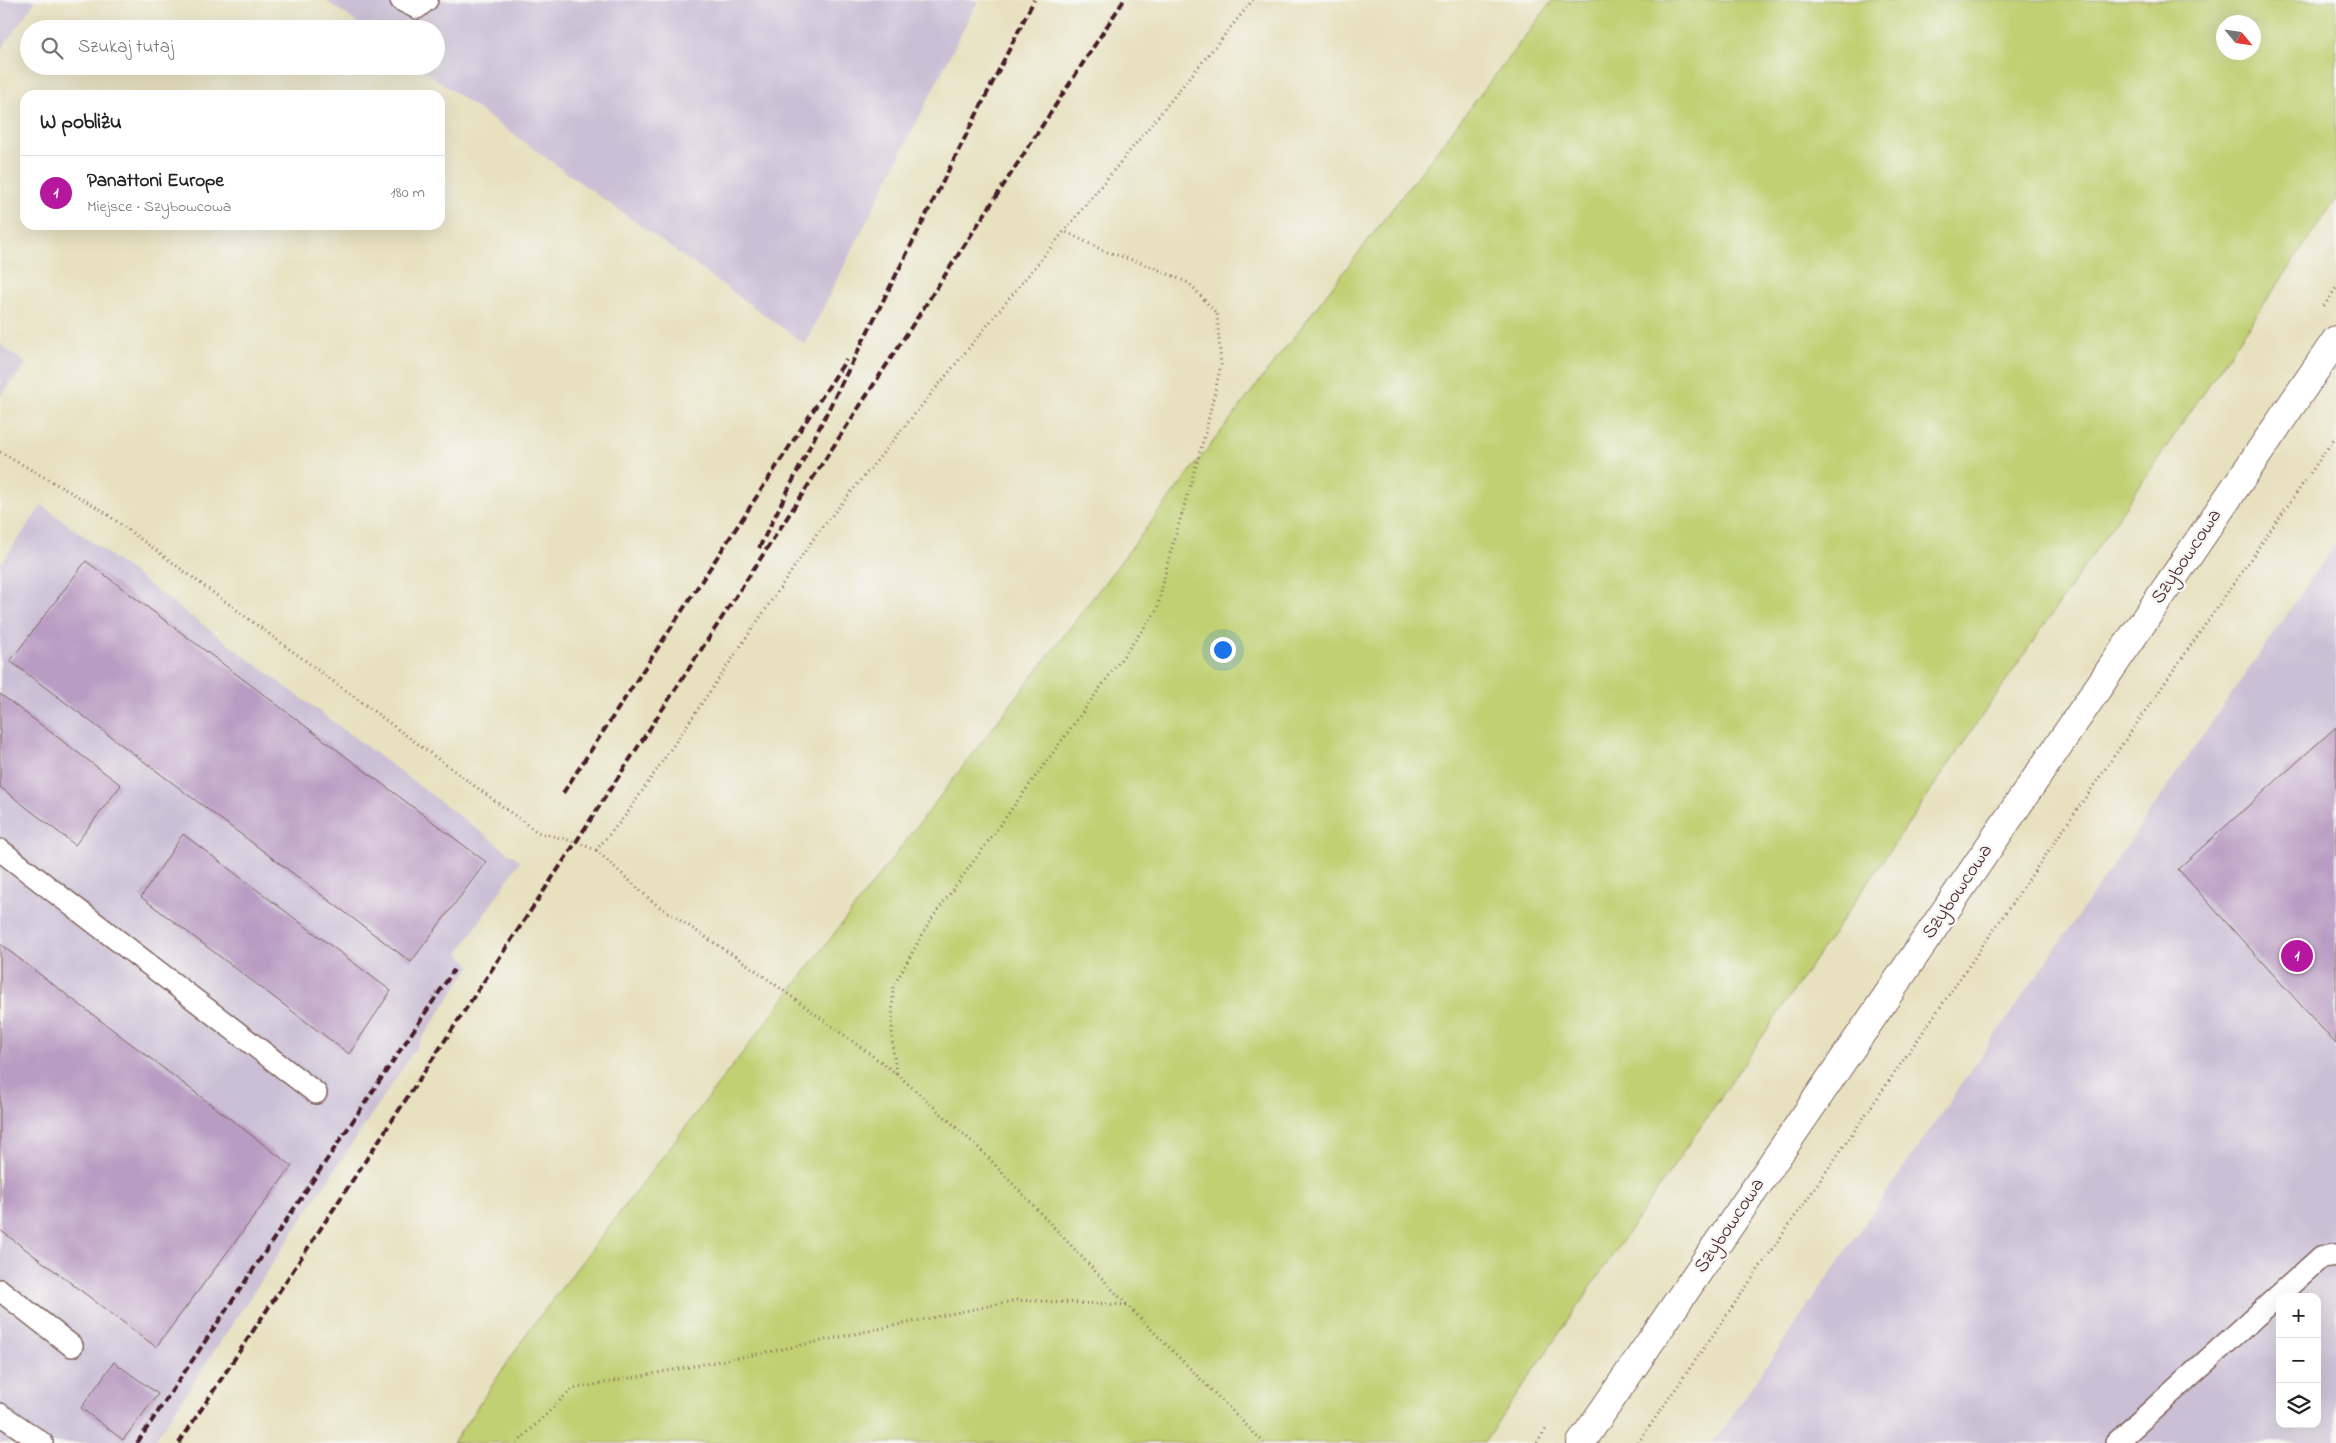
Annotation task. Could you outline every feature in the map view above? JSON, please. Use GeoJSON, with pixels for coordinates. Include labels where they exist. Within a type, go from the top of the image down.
{"type":"FeatureCollection","features":[{"type":"Feature","properties":{"kind":"street","name":"Szybowcowa"},"geometry":{"type":"LineString","coordinates":[[1581,1443],[2336,340]]}},
{"type":"Feature","properties":{"kind":"lane"},"geometry":{"type":"LineString","coordinates":[[401,0],[417,8],[428,0]]}},
{"type":"Feature","properties":{"kind":"lane"},"geometry":{"type":"LineString","coordinates":[[0,850],[316,1093]]}},
{"type":"Feature","properties":{"kind":"lane"},"geometry":{"type":"LineString","coordinates":[[2116,1443],[2321,1257],[2336,1255]]}},
{"type":"Feature","properties":{"kind":"lane"},"geometry":{"type":"LineString","coordinates":[[0,1290],[72,1346]]}},
{"type":"Feature","properties":{"kind":"lane"},"geometry":{"type":"LineString","coordinates":[[0,1414],[42,1443]]}},
{"type":"Feature","properties":{"kind":"path"},"geometry":{"type":"LineString","coordinates":[[596,850],[626,815],[816,535],[1253,0]]}},
{"type":"Feature","properties":{"kind":"path"},"geometry":{"type":"LineString","coordinates":[[896,1073],[892,1039],[893,987],[930,921],[1157,610],[1168,561],[1204,438],[1221,365],[1216,314],[1189,284],[1145,264],[1104,251],[1064,231]]}},
{"type":"Feature","properties":{"kind":"path"},"geometry":{"type":"LineString","coordinates":[[1638,1443],[2336,436]]}},
{"type":"Feature","properties":{"kind":"path"},"geometry":{"type":"LineString","coordinates":[[0,452],[100,509],[537,832],[576,842],[596,850],[654,903],[751,967],[896,1073],[979,1148],[1127,1305],[1264,1443]]}},
{"type":"Feature","properties":{"kind":"path"},"geometry":{"type":"LineString","coordinates":[[517,1443],[572,1389],[773,1351],[1017,1300],[1127,1305]]}},
{"type":"Feature","properties":{"kind":"shaded area"},"geometry":{"type":"Polygon","coordinates":[[[0,0],[36,0],[20,20],[0,51],[0,0]]]}},
{"type":"Feature","properties":{"kind":"shaded area"},"geometry":{"type":"Polygon","coordinates":[[[325,0],[978,0],[805,344],[431,75],[445,75],[445,20],[353,20],[325,0]]]}},
{"type":"Feature","properties":{"kind":"shaded area"},"geometry":{"type":"Polygon","coordinates":[[[0,344],[26,364],[0,396],[0,344]]]}},
{"type":"Feature","properties":{"kind":"shaded area"},"geometry":{"type":"Polygon","coordinates":[[[42,505],[520,861],[459,953],[471,965],[153,1443],[0,1443],[0,565],[42,505]]]}},
{"type":"Feature","properties":{"kind":"shaded area"},"geometry":{"type":"Polygon","coordinates":[[[2336,543],[2336,1443],[1713,1443],[2336,543]]]}},
{"type":"Feature","properties":{"kind":"green space"},"geometry":{"type":"Polygon","coordinates":[[[1553,0],[2336,0],[2336,199],[1484,1443],[453,1443],[530,1329],[1553,0]]]}},
{"type":"Feature","properties":{"kind":"building"},"geometry":{"type":"Polygon","coordinates":[[[86,561],[486,862],[411,962],[10,661],[86,561]]]}},
{"type":"Feature","properties":{"kind":"building"},"geometry":{"type":"Polygon","coordinates":[[[0,694],[121,785],[75,845],[0,787],[0,694]]]}},
{"type":"Feature","properties":{"kind":"building"},"geometry":{"type":"Polygon","coordinates":[[[2336,727],[2336,1044],[2178,869],[2336,727]]]}},
{"type":"Feature","properties":{"kind":"building"},"geometry":{"type":"Polygon","coordinates":[[[183,834],[391,991],[349,1054],[141,897],[183,834]]]}},
{"type":"Feature","properties":{"kind":"building"},"geometry":{"type":"Polygon","coordinates":[[[0,944],[292,1166],[156,1347],[0,1230],[0,944]]]}},
{"type":"Feature","properties":{"kind":"building"},"geometry":{"type":"Polygon","coordinates":[[[114,1362],[158,1394],[123,1440],[81,1408],[114,1362]]]}},
{"type":"Feature","properties":{"kind":"railway"},"geometry":{"type":"LineString","coordinates":[[759,548],[1034,0]]}},
{"type":"Feature","properties":{"kind":"railway"},"geometry":{"type":"LineString","coordinates":[[179,1443],[576,842],[1124,0]]}},
{"type":"Feature","properties":{"kind":"railway"},"geometry":{"type":"LineString","coordinates":[[563,793],[846,360]]}},
{"type":"Feature","properties":{"kind":"railway"},"geometry":{"type":"LineString","coordinates":[[137,1443],[454,970]]}},
{"type":"Feature","properties":{"kind":"place","name":"Panattoni Europe"},"geometry":{"type":"Point","coordinates":[2297,956]}}]}
